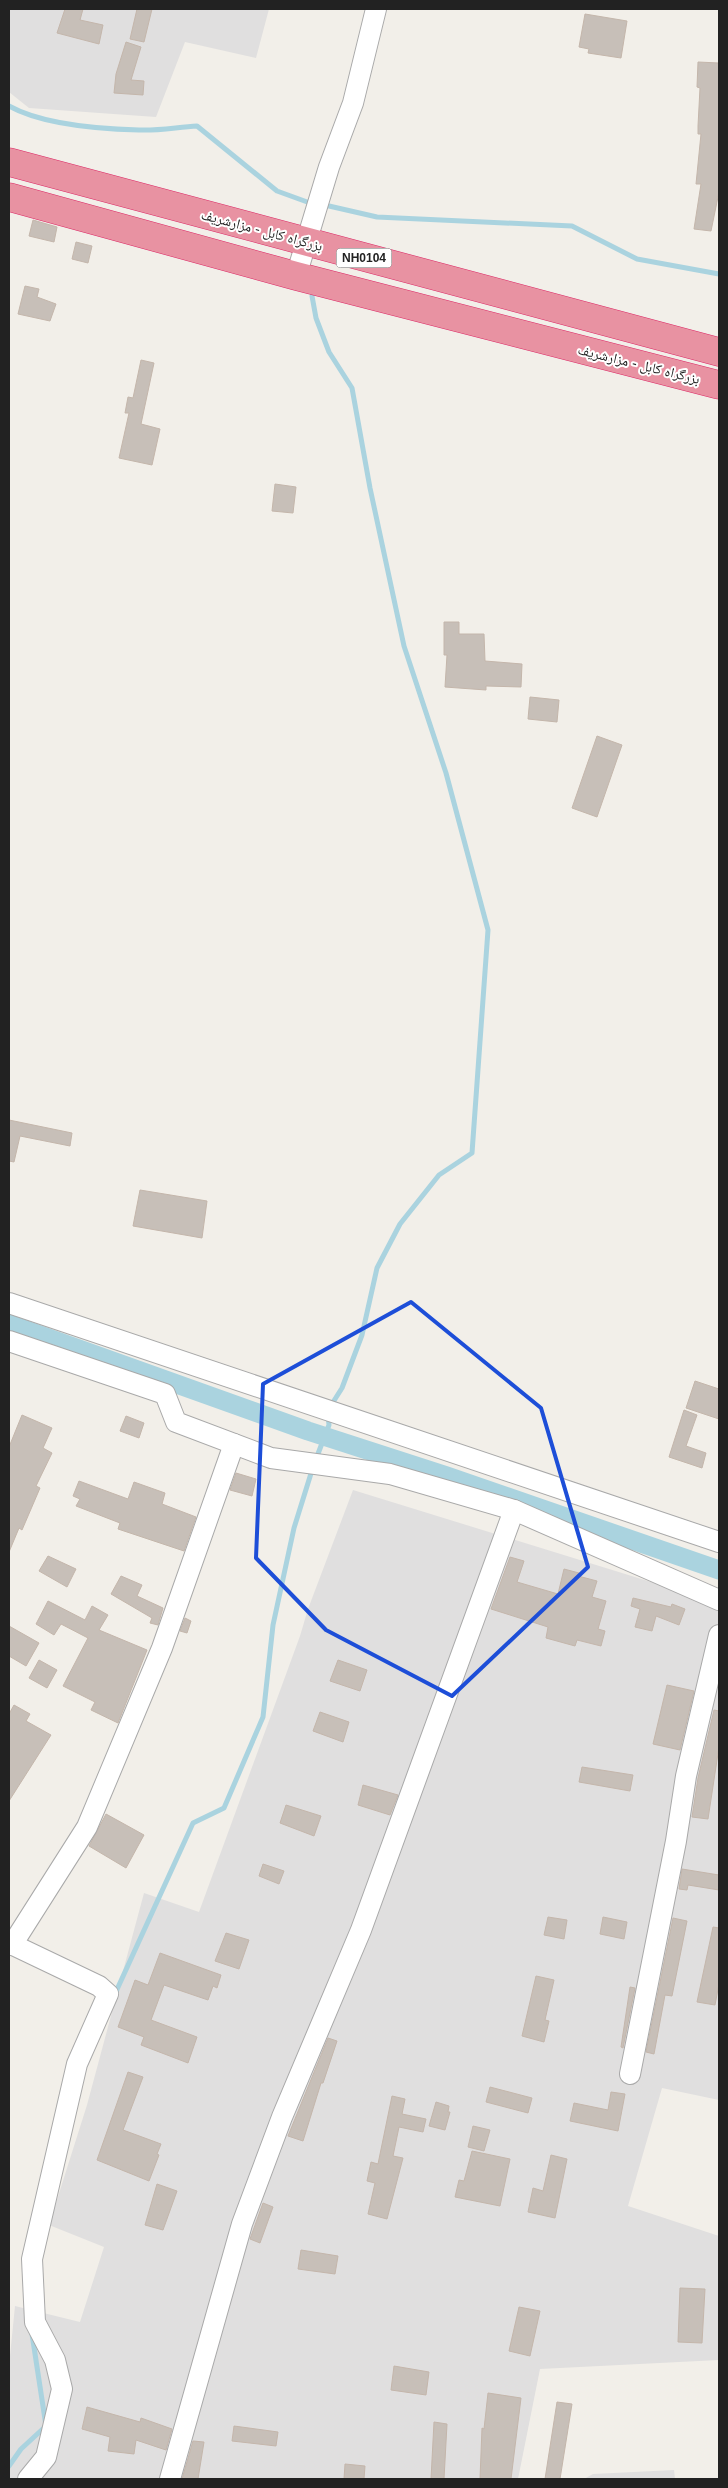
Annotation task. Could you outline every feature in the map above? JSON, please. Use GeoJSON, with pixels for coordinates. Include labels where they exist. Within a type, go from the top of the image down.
{"type":"FeatureCollection","features":[{"type":"Feature","properties":{"kind":"highway","name":"بزرگراه کابل - مزارشریف"},"geometry":{"type":"LineString","coordinates":[[9,162],[719,352]]}},
{"type":"Feature","properties":{"kind":"highway","name":"بزرگراه کابل - مزارشریف"},"geometry":{"type":"LineString","coordinates":[[9,197],[296,276],[719,385]]}},
{"type":"Feature","properties":{"kind":"street"},"geometry":{"type":"LineString","coordinates":[[296,276],[328,167],[353,103],[376,9]]}},
{"type":"Feature","properties":{"kind":"street"},"geometry":{"type":"LineString","coordinates":[[9,1303],[719,1542]]}},
{"type":"Feature","properties":{"kind":"street"},"geometry":{"type":"LineString","coordinates":[[9,1341],[165,1394],[176,1422],[271,1458],[390,1474],[514,1510],[719,1600]]}},
{"type":"Feature","properties":{"kind":"street"},"geometry":{"type":"LineString","coordinates":[[28,2479],[46,2457],[62,2389],[55,2360],[35,2322],[32,2259],[77,2064],[108,1994],[99,1986],[10,1944],[87,1827],[162,1648],[234,1444]]}},
{"type":"Feature","properties":{"kind":"street"},"geometry":{"type":"LineString","coordinates":[[170,2479],[242,2224],[282,2117],[361,1930],[514,1510]]}},
{"type":"Feature","properties":{"kind":"street"},"geometry":{"type":"LineString","coordinates":[[630,2074],[676,1841],[686,1776],[719,1635]]}},
{"type":"Feature","properties":{"kind":"highlighted area"},"geometry":{"type":"Polygon","coordinates":[[[411,1302],[541,1408],[588,1567],[452,1696],[326,1630],[256,1558],[263,1384],[411,1302]]]}},
{"type":"Feature","properties":{"kind":"shaded area"},"geometry":{"type":"Polygon","coordinates":[[[9,9],[269,9],[256,58],[185,42],[156,117],[29,108],[9,92],[9,9]]]}},
{"type":"Feature","properties":{"kind":"shaded area"},"geometry":{"type":"Polygon","coordinates":[[[353,1490],[719,1603],[719,2100],[662,2088],[628,2206],[719,2236],[719,2360],[540,2369],[518,2479],[9,2479],[9,2366],[15,2306],[80,2322],[104,2247],[49,2225],[87,2105],[144,1893],[199,1912],[353,1490]]]}},
{"type":"Feature","properties":{"kind":"shaded area"},"geometry":{"type":"Polygon","coordinates":[[[674,2470],[675,2479],[584,2479],[593,2474],[674,2470]]]}},
{"type":"Feature","properties":{"kind":"building"},"geometry":{"type":"Polygon","coordinates":[[[65,9],[83,9],[80,20],[103,25],[99,44],[57,33],[65,9]]]}},
{"type":"Feature","properties":{"kind":"building"},"geometry":{"type":"Polygon","coordinates":[[[137,9],[152,9],[144,42],[130,39],[137,9]]]}},
{"type":"Feature","properties":{"kind":"building"},"geometry":{"type":"Polygon","coordinates":[[[585,14],[627,21],[621,58],[588,53],[589,49],[579,47],[585,14]]]}},
{"type":"Feature","properties":{"kind":"building"},"geometry":{"type":"Polygon","coordinates":[[[126,42],[141,47],[131,80],[144,81],[143,95],[114,93],[116,74],[126,42]]]}},
{"type":"Feature","properties":{"kind":"building"},"geometry":{"type":"Polygon","coordinates":[[[698,62],[719,63],[719,192],[711,231],[694,229],[701,184],[696,184],[701,134],[698,134],[700,88],[697,87],[698,62]]]}},
{"type":"Feature","properties":{"kind":"building"},"geometry":{"type":"Polygon","coordinates":[[[33,220],[57,227],[54,242],[29,236],[33,220]]]}},
{"type":"Feature","properties":{"kind":"building"},"geometry":{"type":"Polygon","coordinates":[[[76,242],[92,246],[88,263],[72,259],[76,242]]]}},
{"type":"Feature","properties":{"kind":"building"},"geometry":{"type":"Polygon","coordinates":[[[25,286],[39,289],[37,297],[56,304],[50,321],[18,314],[25,286]]]}},
{"type":"Feature","properties":{"kind":"building"},"geometry":{"type":"Polygon","coordinates":[[[141,360],[154,363],[141,424],[160,429],[152,465],[119,458],[129,413],[125,413],[128,397],[133,398],[141,360]]]}},
{"type":"Feature","properties":{"kind":"building"},"geometry":{"type":"Polygon","coordinates":[[[275,484],[296,487],[293,513],[272,511],[275,484]]]}},
{"type":"Feature","properties":{"kind":"building"},"geometry":{"type":"Polygon","coordinates":[[[444,622],[459,622],[459,634],[484,634],[485,661],[522,664],[521,687],[486,686],[486,690],[445,687],[447,655],[444,655],[444,622]]]}},
{"type":"Feature","properties":{"kind":"building"},"geometry":{"type":"Polygon","coordinates":[[[530,697],[559,700],[557,722],[528,719],[530,697]]]}},
{"type":"Feature","properties":{"kind":"building"},"geometry":{"type":"Polygon","coordinates":[[[597,736],[622,745],[597,817],[572,808],[597,736]]]}},
{"type":"Feature","properties":{"kind":"building"},"geometry":{"type":"Polygon","coordinates":[[[9,1120],[72,1133],[70,1146],[20,1136],[14,1162],[9,1161],[9,1120]]]}},
{"type":"Feature","properties":{"kind":"building"},"geometry":{"type":"Polygon","coordinates":[[[140,1190],[207,1201],[202,1238],[133,1226],[140,1190]]]}},
{"type":"Feature","properties":{"kind":"building"},"geometry":{"type":"Polygon","coordinates":[[[695,1381],[719,1389],[719,1419],[686,1408],[695,1381]]]}},
{"type":"Feature","properties":{"kind":"building"},"geometry":{"type":"Polygon","coordinates":[[[684,1410],[697,1415],[686,1446],[706,1453],[702,1468],[669,1457],[684,1410]]]}},
{"type":"Feature","properties":{"kind":"building"},"geometry":{"type":"Polygon","coordinates":[[[22,1415],[52,1428],[43,1448],[52,1453],[36,1486],[40,1488],[22,1530],[19,1528],[9,1552],[9,1447],[22,1415]]]}},
{"type":"Feature","properties":{"kind":"building"},"geometry":{"type":"Polygon","coordinates":[[[126,1416],[144,1423],[139,1438],[120,1431],[126,1416]]]}},
{"type":"Feature","properties":{"kind":"building"},"geometry":{"type":"Polygon","coordinates":[[[236,1473],[256,1479],[252,1496],[230,1490],[236,1473]]]}},
{"type":"Feature","properties":{"kind":"building"},"geometry":{"type":"Polygon","coordinates":[[[79,1481],[128,1499],[134,1482],[165,1493],[162,1504],[196,1517],[184,1551],[118,1529],[120,1523],[76,1506],[80,1499],[73,1496],[79,1481]]]}},
{"type":"Feature","properties":{"kind":"building"},"geometry":{"type":"Polygon","coordinates":[[[48,1556],[76,1569],[67,1587],[39,1571],[48,1556]]]}},
{"type":"Feature","properties":{"kind":"building"},"geometry":{"type":"Polygon","coordinates":[[[510,1557],[524,1561],[517,1582],[558,1594],[564,1569],[579,1573],[578,1576],[597,1581],[592,1597],[606,1601],[598,1629],[605,1631],[601,1646],[577,1640],[575,1646],[546,1638],[548,1627],[491,1609],[510,1557]]]}},
{"type":"Feature","properties":{"kind":"building"},"geometry":{"type":"Polygon","coordinates":[[[121,1576],[142,1585],[137,1596],[163,1608],[158,1625],[150,1623],[152,1618],[111,1594],[121,1576]]]}},
{"type":"Feature","properties":{"kind":"building"},"geometry":{"type":"Polygon","coordinates":[[[633,1598],[671,1607],[672,1604],[685,1609],[679,1625],[656,1616],[652,1631],[635,1627],[640,1609],[631,1606],[633,1598]]]}},
{"type":"Feature","properties":{"kind":"building"},"geometry":{"type":"Polygon","coordinates":[[[48,1601],[85,1620],[92,1606],[108,1615],[99,1630],[147,1650],[118,1723],[91,1710],[95,1702],[63,1686],[88,1638],[61,1624],[54,1635],[36,1624],[48,1601]]]}},
{"type":"Feature","properties":{"kind":"building"},"geometry":{"type":"Polygon","coordinates":[[[185,1618],[191,1621],[187,1633],[180,1631],[185,1618]]]}},
{"type":"Feature","properties":{"kind":"building"},"geometry":{"type":"Polygon","coordinates":[[[9,1626],[39,1643],[26,1666],[9,1656],[9,1626]]]}},
{"type":"Feature","properties":{"kind":"building"},"geometry":{"type":"Polygon","coordinates":[[[39,1660],[57,1670],[47,1688],[29,1678],[39,1660]]]}},
{"type":"Feature","properties":{"kind":"building"},"geometry":{"type":"Polygon","coordinates":[[[338,1660],[367,1670],[360,1691],[330,1681],[338,1660]]]}},
{"type":"Feature","properties":{"kind":"building"},"geometry":{"type":"Polygon","coordinates":[[[667,1685],[694,1691],[680,1750],[653,1744],[667,1685]]]}},
{"type":"Feature","properties":{"kind":"building"},"geometry":{"type":"Polygon","coordinates":[[[14,1705],[30,1714],[26,1721],[51,1735],[9,1801],[9,1714],[14,1705]]]}},
{"type":"Feature","properties":{"kind":"building"},"geometry":{"type":"Polygon","coordinates":[[[714,1710],[719,1711],[719,1747],[708,1819],[692,1817],[698,1778],[714,1710]]]}},
{"type":"Feature","properties":{"kind":"building"},"geometry":{"type":"Polygon","coordinates":[[[320,1712],[349,1722],[343,1742],[313,1731],[320,1712]]]}},
{"type":"Feature","properties":{"kind":"building"},"geometry":{"type":"Polygon","coordinates":[[[582,1767],[633,1775],[630,1791],[579,1782],[582,1767]]]}},
{"type":"Feature","properties":{"kind":"building"},"geometry":{"type":"Polygon","coordinates":[[[363,1785],[398,1795],[390,1815],[358,1805],[363,1785]]]}},
{"type":"Feature","properties":{"kind":"building"},"geometry":{"type":"Polygon","coordinates":[[[286,1805],[321,1816],[314,1836],[280,1823],[286,1805]]]}},
{"type":"Feature","properties":{"kind":"building"},"geometry":{"type":"Polygon","coordinates":[[[106,1814],[144,1835],[126,1868],[89,1846],[106,1814]]]}},
{"type":"Feature","properties":{"kind":"building"},"geometry":{"type":"Polygon","coordinates":[[[263,1864],[284,1871],[279,1884],[259,1876],[263,1864]]]}},
{"type":"Feature","properties":{"kind":"building"},"geometry":{"type":"Polygon","coordinates":[[[682,1869],[719,1875],[719,1890],[688,1885],[687,1890],[679,1889],[682,1869]]]}},
{"type":"Feature","properties":{"kind":"building"},"geometry":{"type":"Polygon","coordinates":[[[548,1917],[567,1920],[564,1939],[544,1935],[548,1917]]]}},
{"type":"Feature","properties":{"kind":"building"},"geometry":{"type":"Polygon","coordinates":[[[603,1917],[627,1922],[624,1939],[600,1934],[603,1917]]]}},
{"type":"Feature","properties":{"kind":"building"},"geometry":{"type":"Polygon","coordinates":[[[673,1918],[687,1921],[672,1996],[665,1995],[654,2054],[646,2052],[673,1918]]]}},
{"type":"Feature","properties":{"kind":"building"},"geometry":{"type":"Polygon","coordinates":[[[713,1927],[719,1928],[719,1984],[715,2005],[697,2002],[713,1927]]]}},
{"type":"Feature","properties":{"kind":"building"},"geometry":{"type":"Polygon","coordinates":[[[226,1933],[249,1940],[239,1969],[215,1961],[226,1933]]]}},
{"type":"Feature","properties":{"kind":"building"},"geometry":{"type":"Polygon","coordinates":[[[160,1953],[221,1975],[217,1988],[213,1986],[208,2000],[164,1985],[151,2020],[197,2037],[188,2063],[141,2045],[144,2037],[118,2027],[135,1980],[148,1985],[160,1953]]]}},
{"type":"Feature","properties":{"kind":"building"},"geometry":{"type":"Polygon","coordinates":[[[536,1976],[554,1980],[545,2020],[549,2021],[544,2042],[522,2036],[536,1976]]]}},
{"type":"Feature","properties":{"kind":"building"},"geometry":{"type":"Polygon","coordinates":[[[630,1987],[635,1988],[623,2048],[621,2047],[630,1987]]]}},
{"type":"Feature","properties":{"kind":"building"},"geometry":{"type":"Polygon","coordinates":[[[328,2038],[337,2041],[323,2083],[321,2083],[303,2141],[288,2136],[328,2038]]]}},
{"type":"Feature","properties":{"kind":"building"},"geometry":{"type":"Polygon","coordinates":[[[128,2072],[143,2077],[123,2130],[161,2144],[149,2181],[97,2160],[128,2072]]]}},
{"type":"Feature","properties":{"kind":"building"},"geometry":{"type":"Polygon","coordinates":[[[490,2087],[532,2098],[528,2113],[486,2102],[490,2087]]]}},
{"type":"Feature","properties":{"kind":"building"},"geometry":{"type":"Polygon","coordinates":[[[611,2092],[625,2094],[618,2131],[570,2121],[574,2103],[608,2110],[611,2092]]]}},
{"type":"Feature","properties":{"kind":"building"},"geometry":{"type":"Polygon","coordinates":[[[392,2096],[405,2099],[402,2114],[426,2119],[423,2132],[399,2127],[393,2156],[403,2158],[387,2219],[368,2214],[375,2183],[367,2181],[371,2162],[378,2164],[392,2096]]]}},
{"type":"Feature","properties":{"kind":"building"},"geometry":{"type":"Polygon","coordinates":[[[436,2102],[449,2106],[448,2112],[450,2112],[445,2130],[429,2126],[436,2102]]]}},
{"type":"Feature","properties":{"kind":"building"},"geometry":{"type":"Polygon","coordinates":[[[473,2126],[490,2130],[484,2151],[468,2147],[473,2126]]]}},
{"type":"Feature","properties":{"kind":"building"},"geometry":{"type":"Polygon","coordinates":[[[472,2151],[510,2159],[500,2206],[455,2197],[459,2180],[464,2181],[472,2151]]]}},
{"type":"Feature","properties":{"kind":"building"},"geometry":{"type":"Polygon","coordinates":[[[551,2155],[567,2159],[555,2218],[528,2212],[533,2188],[543,2191],[551,2155]]]}},
{"type":"Feature","properties":{"kind":"building"},"geometry":{"type":"Polygon","coordinates":[[[157,2184],[177,2191],[163,2230],[145,2225],[157,2184]]]}},
{"type":"Feature","properties":{"kind":"building"},"geometry":{"type":"Polygon","coordinates":[[[263,2203],[273,2207],[260,2243],[250,2239],[263,2203]]]}},
{"type":"Feature","properties":{"kind":"building"},"geometry":{"type":"Polygon","coordinates":[[[301,2250],[338,2256],[335,2274],[298,2269],[301,2250]]]}},
{"type":"Feature","properties":{"kind":"building"},"geometry":{"type":"Polygon","coordinates":[[[680,2288],[705,2289],[702,2343],[678,2342],[680,2288]]]}},
{"type":"Feature","properties":{"kind":"building"},"geometry":{"type":"Polygon","coordinates":[[[519,2307],[540,2311],[530,2356],[509,2351],[519,2307]]]}},
{"type":"Feature","properties":{"kind":"building"},"geometry":{"type":"Polygon","coordinates":[[[394,2366],[429,2372],[426,2395],[391,2390],[394,2366]]]}},
{"type":"Feature","properties":{"kind":"building"},"geometry":{"type":"Polygon","coordinates":[[[488,2393],[521,2398],[511,2479],[480,2479],[482,2428],[484,2429],[488,2393]]]}},
{"type":"Feature","properties":{"kind":"building"},"geometry":{"type":"Polygon","coordinates":[[[557,2402],[572,2404],[560,2479],[545,2479],[557,2402]]]}},
{"type":"Feature","properties":{"kind":"building"},"geometry":{"type":"Polygon","coordinates":[[[87,2407],[140,2422],[141,2418],[172,2429],[166,2450],[136,2440],[134,2454],[108,2451],[110,2437],[82,2429],[87,2407]]]}},
{"type":"Feature","properties":{"kind":"building"},"geometry":{"type":"Polygon","coordinates":[[[434,2422],[447,2424],[444,2479],[431,2479],[434,2422]]]}},
{"type":"Feature","properties":{"kind":"building"},"geometry":{"type":"Polygon","coordinates":[[[234,2426],[278,2432],[276,2446],[232,2441],[234,2426]]]}},
{"type":"Feature","properties":{"kind":"building"},"geometry":{"type":"Polygon","coordinates":[[[193,2441],[204,2442],[198,2479],[182,2479],[193,2441]]]}},
{"type":"Feature","properties":{"kind":"building"},"geometry":{"type":"Polygon","coordinates":[[[345,2464],[365,2466],[364,2479],[344,2479],[345,2464]]]}},
{"type":"Feature","properties":{"kind":"waterway"},"geometry":{"type":"LineString","coordinates":[[9,106],[38,118],[90,127],[146,130],[197,126],[277,191],[310,203]]}},
{"type":"Feature","properties":{"kind":"waterway"},"geometry":{"type":"LineString","coordinates":[[329,206],[377,217],[572,226],[637,259],[719,274]]}},
{"type":"Feature","properties":{"kind":"waterway"},"geometry":{"type":"LineString","coordinates":[[312,296],[316,318],[329,352],[352,388],[370,488],[404,646],[446,773],[488,930],[472,1153],[439,1175],[400,1224],[377,1268],[362,1335],[342,1388],[330,1407]]}},
{"type":"Feature","properties":{"kind":"waterway"},"geometry":{"type":"LineString","coordinates":[[9,1324],[308,1431],[447,1476],[719,1570]]}},
{"type":"Feature","properties":{"kind":"waterway"},"geometry":{"type":"LineString","coordinates":[[316,1459],[329,1425],[328,1415]]}},
{"type":"Feature","properties":{"kind":"waterway"},"geometry":{"type":"LineString","coordinates":[[114,1996],[193,1823],[224,1808],[263,1717],[273,1625],[294,1528],[313,1467]]}},
{"type":"Feature","properties":{"kind":"waterway"},"geometry":{"type":"LineString","coordinates":[[9,2466],[21,2449],[46,2426],[32,2334]]}}]}
